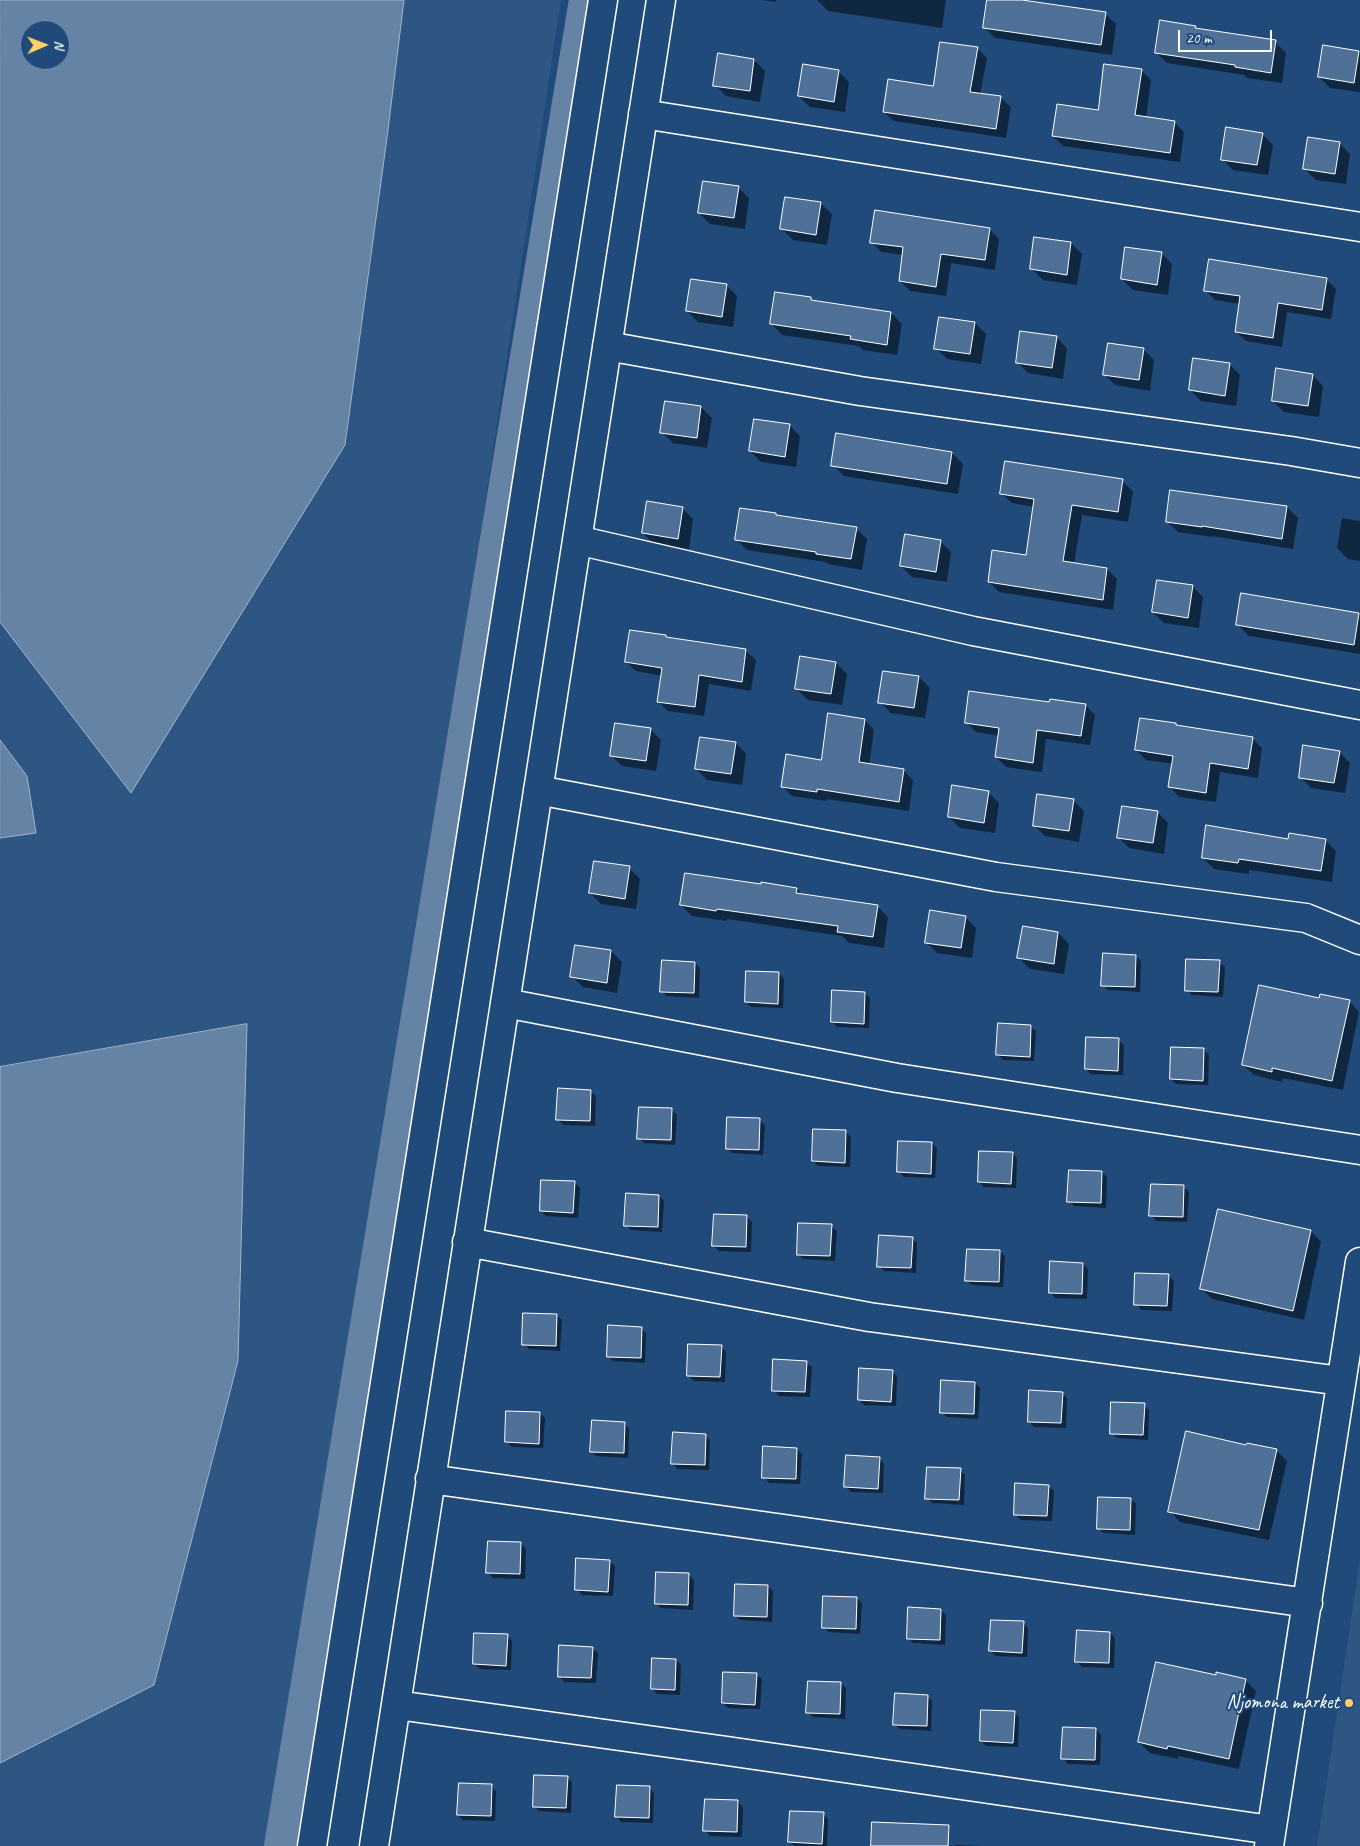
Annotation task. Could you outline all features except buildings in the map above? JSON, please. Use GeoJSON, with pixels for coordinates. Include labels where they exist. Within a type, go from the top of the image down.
{"type":"FeatureCollection","features":[{"type":"Feature","properties":{"kind":"lane"},"geometry":{"type":"LineString","coordinates":[[312,1846],[604,0]]}},
{"type":"Feature","properties":{"kind":"lane"},"geometry":{"type":"LineString","coordinates":[[374,1846],[661,0]]}},
{"type":"Feature","properties":{"kind":"lane"},"geometry":{"type":"LineString","coordinates":[[643,114],[1360,227]]}},
{"type":"Feature","properties":{"kind":"lane"},"geometry":{"type":"LineString","coordinates":[[607,346],[860,391],[1291,451],[1360,463]]}},
{"type":"Feature","properties":{"kind":"lane"},"geometry":{"type":"LineString","coordinates":[[577,540],[973,631],[1360,705]]}},
{"type":"Feature","properties":{"kind":"lane"},"geometry":{"type":"LineString","coordinates":[[538,790],[996,877],[1306,918],[1360,940]]}},
{"type":"Feature","properties":{"kind":"lane"},"geometry":{"type":"LineString","coordinates":[[505,1003],[897,1078],[1360,1150]]}},
{"type":"Feature","properties":{"kind":"lane"},"geometry":{"type":"LineString","coordinates":[[467,1242],[869,1316],[1341,1382]]}},
{"type":"Feature","properties":{"kind":"lane"},"geometry":{"type":"LineString","coordinates":[[397,1705],[727,1751],[1270,1838],[1360,1262]]}},
{"type":"Feature","properties":{"kind":"lane"},"geometry":{"type":"LineString","coordinates":[[430,1479],[1308,1603]]}},
{"type":"Feature","properties":{"kind":"shaded area"},"geometry":{"type":"Polygon","coordinates":[[[0,0],[561,0],[282,1846],[0,1846],[0,0]]]}},
{"type":"Feature","properties":{"kind":"shaded area"},"geometry":{"type":"Polygon","coordinates":[[[0,0],[404,0],[345,445],[131,793],[0,622],[0,0]]]}},
{"type":"Feature","properties":{"kind":"shaded area"},"geometry":{"type":"Polygon","coordinates":[[[0,740],[27,776],[36,833],[0,838],[0,740]]]}},
{"type":"Feature","properties":{"kind":"shaded area"},"geometry":{"type":"Polygon","coordinates":[[[247,1024],[238,1361],[154,1685],[0,1763],[0,1067],[247,1024]]]}},
{"type":"Feature","properties":{"kind":"shaded area","name":"Njomona market"},"geometry":{"type":"Polygon","coordinates":[[[1360,1559],[1360,1846],[1317,1846],[1360,1559]]]}},
{"type":"Feature","properties":{"kind":"waterway"},"geometry":{"type":"LineString","coordinates":[[280,1846],[585,0]]}},
{"type":"Feature","properties":{"kind":"place","name":"Njomona market"},"geometry":{"type":"Point","coordinates":[1349,1703]}}]}
